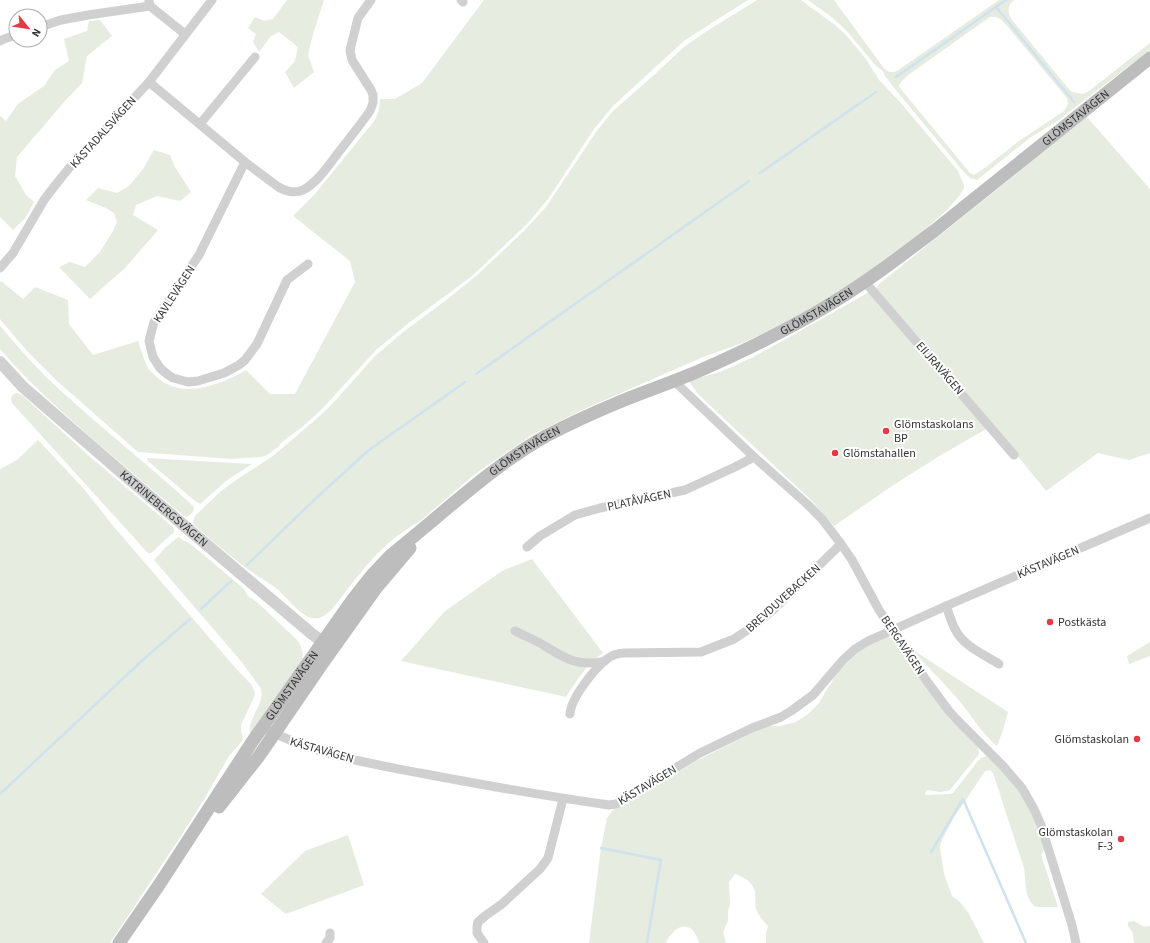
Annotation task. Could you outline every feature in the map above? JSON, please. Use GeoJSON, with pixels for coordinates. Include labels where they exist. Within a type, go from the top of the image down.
{"type":"FeatureCollection","features":[{"type":"Feature","properties":{"kind":"main road","name":"GLÖMSTAVÄGEN"},"geometry":{"type":"LineString","coordinates":[[119,943],[328,646],[397,562],[448,508],[502,464],[534,443],[585,417],[701,370],[784,330],[832,303],[865,282],[934,231],[1150,58]]}},
{"type":"Feature","properties":{"kind":"street","name":"KÄSTADALSVÄGEN"},"geometry":{"type":"LineString","coordinates":[[0,268],[13,253],[44,200],[57,183],[148,82],[212,0]]}},
{"type":"Feature","properties":{"kind":"street"},"geometry":{"type":"LineString","coordinates":[[148,82],[245,162],[281,189],[291,192],[301,191],[312,185],[370,111],[373,103],[373,95],[371,90],[352,60],[350,50],[358,18],[371,0]]}},
{"type":"Feature","properties":{"kind":"street"},"geometry":{"type":"LineString","coordinates":[[48,24],[61,20],[149,3],[185,34]]}},
{"type":"Feature","properties":{"kind":"street"},"geometry":{"type":"LineString","coordinates":[[200,124],[255,57]]}},
{"type":"Feature","properties":{"kind":"street","name":"KAVLEVÄGEN"},"geometry":{"type":"LineString","coordinates":[[245,162],[200,255],[154,322],[149,341],[151,353],[156,362],[167,374],[179,380],[188,382],[198,381],[224,373],[239,365],[251,353],[257,344],[287,280],[308,264]]}},
{"type":"Feature","properties":{"kind":"street","name":"EIIJRAVÄGEN"},"geometry":{"type":"LineString","coordinates":[[865,282],[1014,455]]}},
{"type":"Feature","properties":{"kind":"street","name":"KATRINEBERGSVÄGEN"},"geometry":{"type":"LineString","coordinates":[[0,362],[23,387],[122,473],[328,646]]}},
{"type":"Feature","properties":{"kind":"street","name":"BERGAVÄGEN"},"geometry":{"type":"LineString","coordinates":[[674,381],[822,520],[852,560],[879,610],[949,711],[1003,766],[1022,788],[1041,825],[1072,925],[1076,943]]}},
{"type":"Feature","properties":{"kind":"street","name":"PLATÅVÄGEN"},"geometry":{"type":"LineString","coordinates":[[527,547],[540,536],[575,515],[600,508],[685,490],[754,457]]}},
{"type":"Feature","properties":{"kind":"street","name":"KÄSTAVÄGEN"},"geometry":{"type":"LineString","coordinates":[[268,730],[289,741],[332,755],[354,760],[563,799],[609,805],[619,803],[700,753],[792,711],[813,695],[843,660],[855,649],[868,641],[892,629],[1150,518]]}},
{"type":"Feature","properties":{"kind":"street","name":"BREVDUVEBACKEN"},"geometry":{"type":"LineString","coordinates":[[570,714],[570,709],[578,693],[605,661],[614,655],[625,653],[701,652],[734,639],[755,625],[782,602],[841,544]]}},
{"type":"Feature","properties":{"kind":"street"},"geometry":{"type":"LineString","coordinates":[[946,606],[954,627],[962,640],[970,647],[999,664]]}},
{"type":"Feature","properties":{"kind":"street","name":"BREVDUVEBACKEN"},"geometry":{"type":"LineString","coordinates":[[515,631],[570,661],[589,664],[605,661]]}},
{"type":"Feature","properties":{"kind":"street"},"geometry":{"type":"LineString","coordinates":[[484,943],[477,933],[478,922],[502,904],[544,865],[548,858],[563,799]]}},
{"type":"Feature","properties":{"kind":"street"},"geometry":{"type":"LineString","coordinates":[[326,943],[330,938],[330,933]]}},
{"type":"Feature","properties":{"kind":"shaded area"},"geometry":{"type":"Polygon","coordinates":[[[287,0],[324,0],[308,55],[314,72],[294,88],[285,72],[295,61],[298,47],[279,32],[271,36],[259,52],[253,42],[256,34],[248,28],[255,17],[265,21],[273,19],[287,0]]]}},
{"type":"Feature","properties":{"kind":"shaded area"},"geometry":{"type":"Polygon","coordinates":[[[484,0],[748,0],[685,40],[613,106],[594,129],[548,199],[527,224],[472,276],[410,322],[376,350],[321,410],[267,455],[261,457],[232,459],[138,452],[57,381],[26,350],[0,319],[1,281],[23,299],[35,287],[68,300],[69,324],[93,355],[138,341],[149,369],[167,384],[178,388],[201,388],[213,385],[236,376],[246,370],[270,394],[295,394],[355,282],[350,261],[293,216],[314,195],[375,120],[379,110],[380,99],[395,99],[422,83],[484,0]]]}},
{"type":"Feature","properties":{"kind":"shaded area"},"geometry":{"type":"Polygon","coordinates":[[[757,0],[801,0],[835,25],[847,36],[866,59],[879,80],[900,102],[958,171],[964,188],[948,209],[919,235],[894,254],[835,294],[790,321],[740,344],[703,357],[582,410],[532,435],[475,474],[419,522],[393,539],[371,560],[333,608],[321,617],[312,618],[302,613],[281,592],[246,568],[194,525],[193,522],[195,516],[220,492],[273,456],[322,414],[374,357],[402,333],[476,276],[524,231],[546,207],[596,132],[613,111],[684,47],[757,0]]]}},
{"type":"Feature","properties":{"kind":"shaded area"},"geometry":{"type":"Polygon","coordinates":[[[808,0],[834,0],[883,67],[887,71],[892,72],[897,71],[999,0],[1014,0],[1008,9],[1012,20],[1068,88],[1072,92],[1083,94],[1089,91],[1150,43],[1150,50],[1056,122],[1031,137],[977,180],[970,178],[963,171],[895,89],[883,71],[876,66],[845,29],[808,0]],[[990,17],[908,75],[899,85],[970,173],[974,175],[1019,141],[1064,111],[1068,104],[1067,98],[1006,25],[1000,19],[990,17]]]}},
{"type":"Feature","properties":{"kind":"shaded area"},"geometry":{"type":"Polygon","coordinates":[[[100,20],[112,36],[87,56],[82,83],[17,157],[15,176],[26,195],[34,202],[26,217],[13,230],[0,217],[0,116],[6,121],[18,104],[44,86],[55,70],[69,61],[64,39],[87,31],[89,21],[100,20]]]}},
{"type":"Feature","properties":{"kind":"shaded area"},"geometry":{"type":"Polygon","coordinates":[[[1087,117],[1150,189],[1150,453],[1129,460],[1098,453],[1046,491],[1005,440],[876,290],[879,284],[1087,117]]]}},
{"type":"Feature","properties":{"kind":"shaded area"},"geometry":{"type":"Polygon","coordinates":[[[154,150],[170,155],[175,167],[191,192],[180,201],[157,196],[136,205],[133,215],[158,230],[126,267],[90,299],[59,267],[70,262],[85,267],[100,252],[117,222],[114,213],[86,200],[98,188],[117,193],[129,186],[143,169],[154,150]]]}},
{"type":"Feature","properties":{"kind":"shaded area"},"geometry":{"type":"Polygon","coordinates":[[[869,292],[988,428],[895,484],[834,526],[810,499],[698,394],[690,383],[695,379],[720,372],[757,355],[869,292]]]}},
{"type":"Feature","properties":{"kind":"shaded area"},"geometry":{"type":"Polygon","coordinates":[[[0,326],[45,376],[194,507],[192,513],[186,517],[184,516],[95,441],[34,385],[0,349],[0,326]]]}},
{"type":"Feature","properties":{"kind":"shaded area"},"geometry":{"type":"Polygon","coordinates":[[[18,393],[174,528],[174,532],[151,553],[148,553],[12,403],[12,396],[18,393]]]}},
{"type":"Feature","properties":{"kind":"shaded area"},"geometry":{"type":"Polygon","coordinates":[[[38,440],[83,488],[114,527],[251,684],[255,695],[241,725],[243,740],[229,756],[177,842],[110,943],[0,943],[0,469],[17,460],[38,440]]]}},
{"type":"Feature","properties":{"kind":"shaded area"},"geometry":{"type":"Polygon","coordinates":[[[147,458],[252,464],[226,481],[200,504],[148,461],[147,458]]]}},
{"type":"Feature","properties":{"kind":"shaded area"},"geometry":{"type":"Polygon","coordinates":[[[178,537],[192,545],[243,588],[248,596],[257,602],[300,644],[303,654],[301,663],[250,734],[251,722],[261,699],[260,687],[240,660],[154,560],[178,537]]]}},
{"type":"Feature","properties":{"kind":"shaded area"},"geometry":{"type":"Polygon","coordinates":[[[532,559],[603,653],[587,667],[566,697],[401,661],[445,611],[502,571],[532,559]]]}},
{"type":"Feature","properties":{"kind":"shaded area"},"geometry":{"type":"Polygon","coordinates":[[[887,636],[894,641],[949,718],[978,747],[979,754],[950,790],[940,792],[927,790],[925,793],[926,795],[953,793],[978,761],[987,756],[1011,780],[1031,812],[1044,848],[1041,855],[1058,907],[1036,907],[1029,900],[1026,890],[1024,868],[993,773],[990,770],[985,771],[953,819],[941,842],[940,848],[944,874],[952,896],[958,900],[968,912],[984,943],[766,943],[766,932],[768,926],[760,917],[756,909],[753,886],[748,880],[735,874],[729,882],[730,904],[728,910],[728,921],[723,932],[726,943],[699,943],[693,930],[684,926],[674,931],[666,943],[589,943],[601,848],[607,818],[613,810],[624,805],[696,761],[752,733],[767,726],[780,726],[796,722],[807,715],[819,703],[840,670],[861,649],[887,636]]]}},
{"type":"Feature","properties":{"kind":"shaded area"},"geometry":{"type":"Polygon","coordinates":[[[1150,642],[1150,656],[1129,664],[1127,656],[1150,642]]]}},
{"type":"Feature","properties":{"kind":"shaded area"},"geometry":{"type":"Polygon","coordinates":[[[910,648],[1008,712],[997,746],[981,729],[957,698],[910,648]]]}},
{"type":"Feature","properties":{"kind":"shaded area"},"geometry":{"type":"Polygon","coordinates":[[[348,835],[364,885],[286,914],[261,894],[305,851],[348,835]]]}},
{"type":"Feature","properties":{"kind":"shaded area"},"geometry":{"type":"Polygon","coordinates":[[[1134,921],[1144,927],[1150,926],[1150,943],[1134,943],[1133,933],[1128,926],[1128,922],[1134,921]]]}},
{"type":"Feature","properties":{"kind":"waterway"},"geometry":{"type":"LineString","coordinates":[[896,77],[1006,0]]}},
{"type":"Feature","properties":{"kind":"waterway"},"geometry":{"type":"LineString","coordinates":[[996,7],[1074,102]]}},
{"type":"Feature","properties":{"kind":"waterway"},"geometry":{"type":"LineString","coordinates":[[760,173],[876,92]]}},
{"type":"Feature","properties":{"kind":"waterway"},"geometry":{"type":"LineString","coordinates":[[476,374],[749,181]]}},
{"type":"Feature","properties":{"kind":"waterway"},"geometry":{"type":"LineString","coordinates":[[247,565],[314,500],[369,450],[465,382]]}},
{"type":"Feature","properties":{"kind":"waterway"},"geometry":{"type":"LineString","coordinates":[[201,609],[231,581]]}},
{"type":"Feature","properties":{"kind":"waterway"},"geometry":{"type":"LineString","coordinates":[[0,794],[146,657],[190,619]]}},
{"type":"Feature","properties":{"kind":"waterway"},"geometry":{"type":"LineString","coordinates":[[931,852],[963,799],[1026,943]]}},
{"type":"Feature","properties":{"kind":"waterway"},"geometry":{"type":"LineString","coordinates":[[601,848],[661,860],[647,943]]}},
{"type":"Feature","properties":{"kind":"place","name":"Glömstaskolans BP"},"geometry":{"type":"Point","coordinates":[886,431]}},
{"type":"Feature","properties":{"kind":"place","name":"Glömstahallen"},"geometry":{"type":"Point","coordinates":[835,453]}},
{"type":"Feature","properties":{"kind":"place","name":"Postkästa"},"geometry":{"type":"Point","coordinates":[1050,622]}},
{"type":"Feature","properties":{"kind":"place","name":"Glömstaskolan"},"geometry":{"type":"Point","coordinates":[1137,739]}},
{"type":"Feature","properties":{"kind":"place","name":"Glömstaskolan F-3"},"geometry":{"type":"Point","coordinates":[1121,839]}}]}
